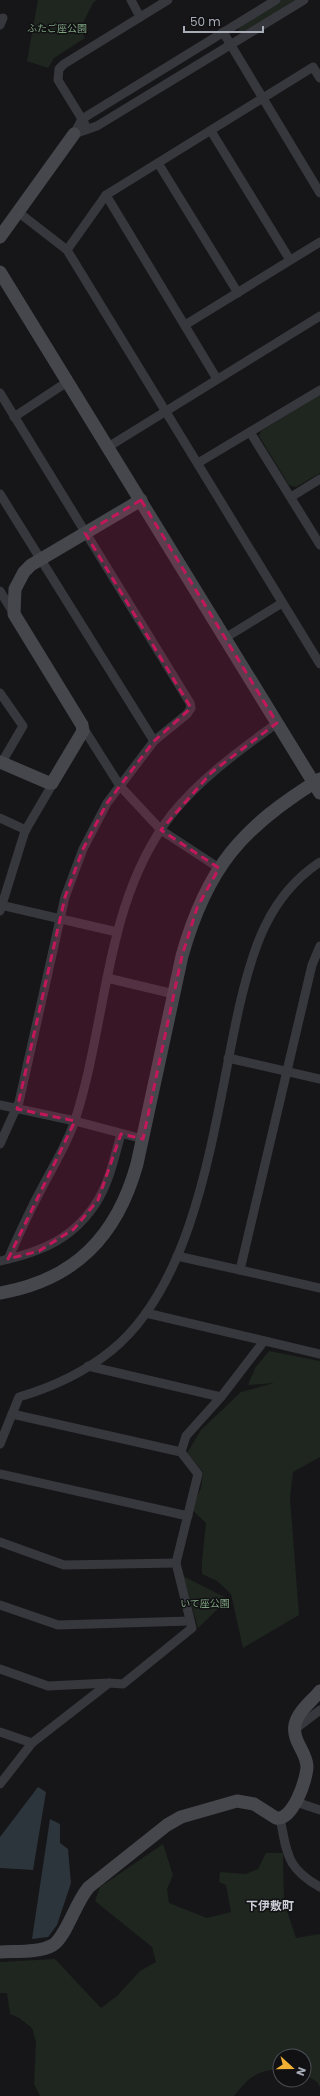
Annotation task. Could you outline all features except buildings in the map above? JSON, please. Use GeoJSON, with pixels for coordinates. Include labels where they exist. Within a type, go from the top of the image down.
{"type":"FeatureCollection","features":[{"type":"Feature","properties":{"kind":"street"},"geometry":{"type":"LineString","coordinates":[[131,0],[140,17]]}},
{"type":"Feature","properties":{"kind":"street"},"geometry":{"type":"LineString","coordinates":[[89,130],[58,80],[59,69],[64,64],[168,0]]}},
{"type":"Feature","properties":{"kind":"street"},"geometry":{"type":"LineString","coordinates":[[0,237],[74,134],[82,119],[276,0]]}},
{"type":"Feature","properties":{"kind":"street"},"geometry":{"type":"LineString","coordinates":[[74,134],[89,130],[304,0]]}},
{"type":"Feature","properties":{"kind":"street"},"geometry":{"type":"LineString","coordinates":[[223,32],[230,46],[320,193]]}},
{"type":"Feature","properties":{"kind":"street"},"geometry":{"type":"LineString","coordinates":[[67,250],[106,195],[313,67],[320,78]]}},
{"type":"Feature","properties":{"kind":"street"},"geometry":{"type":"LineString","coordinates":[[210,131],[290,260]]}},
{"type":"Feature","properties":{"kind":"street"},"geometry":{"type":"LineString","coordinates":[[158,163],[238,293]]}},
{"type":"Feature","properties":{"kind":"street"},"geometry":{"type":"LineString","coordinates":[[106,195],[218,379]]}},
{"type":"Feature","properties":{"kind":"street"},"geometry":{"type":"LineString","coordinates":[[18,212],[67,250],[320,664]]}},
{"type":"Feature","properties":{"kind":"street"},"geometry":{"type":"LineString","coordinates":[[185,325],[320,242]]}},
{"type":"Feature","properties":{"kind":"street"},"geometry":{"type":"LineString","coordinates":[[0,272],[277,723],[318,785],[258,822],[219,868],[207,888],[190,929],[174,994],[143,1139],[130,1188],[114,1222],[103,1238],[84,1255],[63,1270],[28,1286],[0,1293]]}},
{"type":"Feature","properties":{"kind":"street"},"geometry":{"type":"LineString","coordinates":[[108,447],[320,316]]}},
{"type":"Feature","properties":{"kind":"street"},"geometry":{"type":"LineString","coordinates":[[14,417],[61,386]]}},
{"type":"Feature","properties":{"kind":"street"},"geometry":{"type":"LineString","coordinates":[[198,463],[320,390]]}},
{"type":"Feature","properties":{"kind":"street"},"geometry":{"type":"LineString","coordinates":[[0,393],[190,703],[190,712],[154,741],[107,803],[83,849],[65,897],[16,1109],[0,1144]]}},
{"type":"Feature","properties":{"kind":"street"},"geometry":{"type":"LineString","coordinates":[[250,432],[320,545]]}},
{"type":"Feature","properties":{"kind":"street"},"geometry":{"type":"LineString","coordinates":[[291,497],[320,479]]}},
{"type":"Feature","properties":{"kind":"street"},"geometry":{"type":"LineString","coordinates":[[0,494],[154,741]]}},
{"type":"Feature","properties":{"kind":"street"},"geometry":{"type":"LineString","coordinates":[[14,614],[14,596],[18,582],[31,565],[140,500]]}},
{"type":"Feature","properties":{"kind":"street"},"geometry":{"type":"LineString","coordinates":[[0,591],[120,786],[161,830],[219,868]]}},
{"type":"Feature","properties":{"kind":"street"},"geometry":{"type":"LineString","coordinates":[[225,638],[282,603]]}},
{"type":"Feature","properties":{"kind":"street"},"geometry":{"type":"LineString","coordinates":[[0,693],[23,726],[1,762],[49,783],[55,780]]}},
{"type":"Feature","properties":{"kind":"street"},"geometry":{"type":"LineString","coordinates":[[4,1260],[75,1121],[117,932],[132,886],[161,830],[172,814],[212,772],[277,723]]}},
{"type":"Feature","properties":{"kind":"street"},"geometry":{"type":"LineString","coordinates":[[82,724],[81,735],[26,830],[0,907],[60,918],[117,932]]}},
{"type":"Feature","properties":{"kind":"street"},"geometry":{"type":"LineString","coordinates":[[0,818],[26,830]]}},
{"type":"Feature","properties":{"kind":"street"},"geometry":{"type":"LineString","coordinates":[[0,1444],[19,1397],[41,1390],[72,1377],[116,1346],[146,1313],[171,1272],[206,1170],[228,1058],[250,962],[262,930],[282,896],[296,880],[320,862]]}},
{"type":"Feature","properties":{"kind":"street"},"geometry":{"type":"LineString","coordinates":[[240,1270],[288,1072],[312,965],[320,946]]}},
{"type":"Feature","properties":{"kind":"street"},"geometry":{"type":"LineString","coordinates":[[107,978],[174,994]]}},
{"type":"Feature","properties":{"kind":"street"},"geometry":{"type":"LineString","coordinates":[[228,1058],[320,1079]]}},
{"type":"Feature","properties":{"kind":"street"},"geometry":{"type":"LineString","coordinates":[[0,1105],[75,1121],[143,1139]]}},
{"type":"Feature","properties":{"kind":"street"},"geometry":{"type":"LineString","coordinates":[[4,1260],[39,1251],[58,1242],[74,1229],[98,1200],[106,1184],[122,1134]]}},
{"type":"Feature","properties":{"kind":"street"},"geometry":{"type":"LineString","coordinates":[[177,1256],[320,1288]]}},
{"type":"Feature","properties":{"kind":"street"},"geometry":{"type":"LineString","coordinates":[[146,1313],[320,1354]]}},
{"type":"Feature","properties":{"kind":"street"},"geometry":{"type":"LineString","coordinates":[[181,1452],[186,1436],[221,1396],[264,1341]]}},
{"type":"Feature","properties":{"kind":"street"},"geometry":{"type":"LineString","coordinates":[[88,1366],[221,1396]]}},
{"type":"Feature","properties":{"kind":"street"},"geometry":{"type":"LineString","coordinates":[[0,1669],[48,1686],[109,1683],[123,1684],[192,1628],[176,1563],[198,1474],[181,1452],[12,1414]]}},
{"type":"Feature","properties":{"kind":"street"},"geometry":{"type":"LineString","coordinates":[[0,1474],[188,1516]]}},
{"type":"Feature","properties":{"kind":"street"},"geometry":{"type":"LineString","coordinates":[[0,1542],[64,1565],[176,1563]]}},
{"type":"Feature","properties":{"kind":"street"},"geometry":{"type":"LineString","coordinates":[[0,1605],[58,1625],[190,1621]]}},
{"type":"Feature","properties":{"kind":"street"},"geometry":{"type":"LineString","coordinates":[[0,1784],[32,1743],[109,1683]]}},
{"type":"Feature","properties":{"kind":"street"},"geometry":{"type":"LineString","coordinates":[[0,1952],[41,1949],[52,1945],[60,1938],[81,1898],[89,1887],[173,1821],[237,1801],[254,1804],[270,1815],[280,1818],[291,1811],[296,1802],[307,1767],[297,1743],[294,1730],[298,1716],[320,1691]]}},
{"type":"Feature","properties":{"kind":"street"},"geometry":{"type":"LineString","coordinates":[[294,1730],[320,1710]]}},
{"type":"Feature","properties":{"kind":"street"},"geometry":{"type":"LineString","coordinates":[[0,1732],[32,1743]]}},
{"type":"Feature","properties":{"kind":"street"},"geometry":{"type":"LineString","coordinates":[[296,1802],[320,1810]]}},
{"type":"Feature","properties":{"kind":"street"},"geometry":{"type":"LineString","coordinates":[[280,1818],[288,1858],[300,1874],[320,1887]]}},
{"type":"Feature","properties":{"kind":"highlighted area"},"geometry":{"type":"Polygon","coordinates":[[[141,500],[277,723],[212,772],[161,830],[219,868],[197,908],[182,956],[143,1139],[121,1134],[98,1200],[74,1229],[39,1251],[8,1259],[75,1121],[17,1109],[65,897],[83,849],[107,803],[154,741],[191,708],[85,533],[141,500]]]}},
{"type":"Feature","properties":{"kind":"green space","name":"ふたご座公園"},"geometry":{"type":"Polygon","coordinates":[[[38,0],[97,0],[93,3],[80,29],[85,38],[54,58],[48,68],[27,61],[38,0]]]}},
{"type":"Feature","properties":{"kind":"green space"},"geometry":{"type":"Polygon","coordinates":[[[281,0],[299,0],[244,34],[239,32],[239,25],[281,0]]]}},
{"type":"Feature","properties":{"kind":"green space"},"geometry":{"type":"Polygon","coordinates":[[[320,395],[320,473],[296,487],[289,485],[259,436],[261,431],[320,395]]]}},
{"type":"Feature","properties":{"kind":"green space"},"geometry":{"type":"Polygon","coordinates":[[[269,1351],[320,1361],[320,1457],[293,1472],[290,1498],[299,1615],[243,1648],[231,1594],[217,1581],[202,1574],[206,1523],[191,1509],[201,1488],[203,1472],[187,1453],[201,1430],[241,1392],[274,1383],[248,1385],[255,1368],[269,1351]]]}},
{"type":"Feature","properties":{"kind":"green space","name":"いて座公園"},"geometry":{"type":"Polygon","coordinates":[[[183,1576],[228,1599],[198,1628],[183,1576]]]}},
{"type":"Feature","properties":{"kind":"green space"},"geometry":{"type":"Polygon","coordinates":[[[163,1844],[173,1875],[167,1889],[169,1903],[207,1918],[231,1912],[226,1885],[219,1882],[220,1872],[246,1874],[258,1869],[266,1853],[283,1853],[284,1902],[296,1938],[320,1934],[320,2087],[317,2082],[312,2079],[312,2048],[272,2048],[272,2070],[259,2073],[254,2076],[244,2084],[234,2096],[40,2096],[34,2084],[36,2042],[32,2028],[19,2018],[10,2014],[7,1993],[0,1993],[0,1962],[55,1959],[101,2008],[117,1996],[140,1971],[156,1962],[152,1947],[95,1901],[100,1887],[163,1844]]]}},
{"type":"Feature","properties":{"kind":"shaded area"},"geometry":{"type":"Polygon","coordinates":[[[38,1787],[46,1792],[33,1870],[0,1868],[0,1837],[38,1787]]]}},
{"type":"Feature","properties":{"kind":"shaded area"},"geometry":{"type":"Polygon","coordinates":[[[50,1819],[60,1824],[60,1843],[68,1849],[71,1883],[57,1925],[48,1937],[32,1939],[50,1819]]]}},
{"type":"Feature","properties":{"kind":"district","name":"下伊敷町"},"geometry":{"type":"Point","coordinates":[270,1906]}}]}
